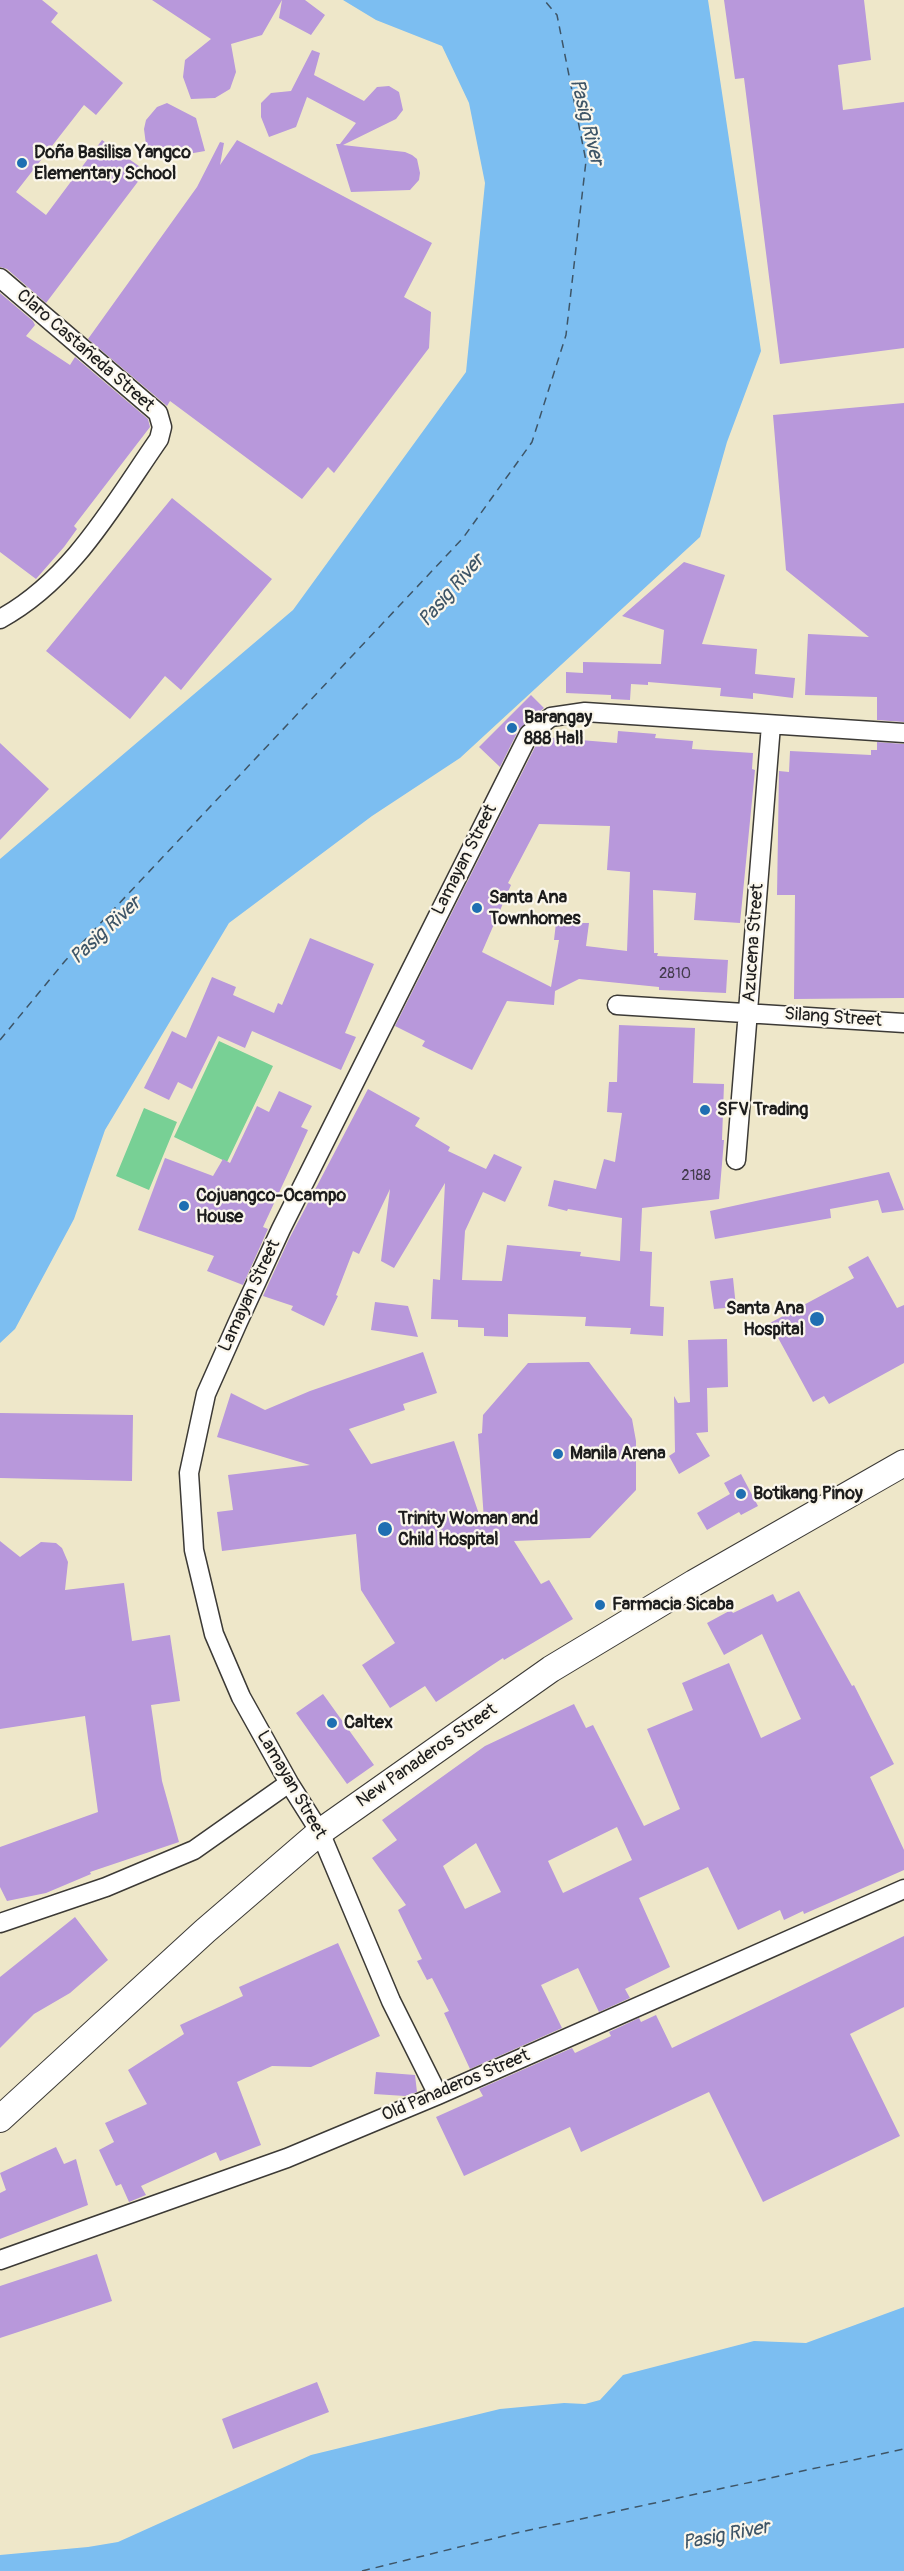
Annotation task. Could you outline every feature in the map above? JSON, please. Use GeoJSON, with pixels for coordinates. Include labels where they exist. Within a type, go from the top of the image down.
{"type":"FeatureCollection","features":[{"type":"Feature","properties":{"kind":"main road","name":"New Panaderos Street"},"geometry":{"type":"LineString","coordinates":[[0,2119],[205,1931],[320,1832],[551,1669],[687,1586],[904,1462]]}},
{"type":"Feature","properties":{"kind":"street","name":"Claro Castañeda Street"},"geometry":{"type":"LineString","coordinates":[[0,278],[158,413],[162,427],[159,439],[76,558],[24,606],[0,619]]}},
{"type":"Feature","properties":{"kind":"street","name":"Lamayan Street"},"geometry":{"type":"LineString","coordinates":[[438,2095],[391,2001],[320,1832],[289,1783],[241,1697],[214,1634],[194,1550],[189,1473],[206,1394],[281,1229],[530,734],[551,717],[585,712],[904,733]]}},
{"type":"Feature","properties":{"kind":"street","name":"Azucena Street"},"geometry":{"type":"LineString","coordinates":[[736,1160],[771,726]]}},
{"type":"Feature","properties":{"kind":"street","name":"Silang Street"},"geometry":{"type":"LineString","coordinates":[[617,1005],[904,1023]]}},
{"type":"Feature","properties":{"kind":"street"},"geometry":{"type":"LineString","coordinates":[[0,1923],[106,1887],[194,1851],[289,1783]]}},
{"type":"Feature","properties":{"kind":"street","name":"Old Panaderos Street"},"geometry":{"type":"LineString","coordinates":[[0,2260],[287,2158],[438,2095],[904,1889]]}},
{"type":"Feature","properties":{"kind":"street"},"geometry":{"type":"LineString","coordinates":[[0,1938],[19,1918]]}},
{"type":"Feature","properties":{"kind":"green space"},"geometry":{"type":"Polygon","coordinates":[[[219,1041],[273,1066],[227,1162],[174,1137],[219,1041]]]}},
{"type":"Feature","properties":{"kind":"green space"},"geometry":{"type":"Polygon","coordinates":[[[144,1108],[177,1122],[149,1190],[116,1176],[144,1108]]]}},
{"type":"Feature","properties":{"kind":"water","name":"Pasig River"},"geometry":{"type":"Polygon","coordinates":[[[343,0],[708,0],[761,351],[727,442],[700,537],[460,758],[372,816],[229,923],[105,1130],[74,1219],[15,1329],[0,1343],[0,859],[293,610],[466,372],[485,183],[469,103],[442,46],[376,20],[343,0]]]}},
{"type":"Feature","properties":{"kind":"water","name":"Pasig River"},"geometry":{"type":"Polygon","coordinates":[[[904,2307],[904,2571],[0,2571],[0,2555],[118,2542],[311,2455],[500,2409],[564,2403],[585,2404],[600,2400],[623,2375],[754,2341],[806,2343],[904,2307]]]}},
{"type":"Feature","properties":{"kind":"building"},"geometry":{"type":"Polygon","coordinates":[[[0,0],[42,0],[58,13],[51,22],[123,83],[96,115],[84,105],[16,192],[46,215],[102,140],[146,171],[46,303],[7,269],[0,267],[0,0]]]}},
{"type":"Feature","properties":{"kind":"building"},"geometry":{"type":"Polygon","coordinates":[[[152,0],[282,0],[262,35],[231,44],[236,72],[230,89],[215,98],[191,99],[183,77],[185,60],[211,39],[152,0]]]}},
{"type":"Feature","properties":{"kind":"building"},"geometry":{"type":"Polygon","coordinates":[[[282,0],[305,0],[325,15],[311,35],[279,18],[282,0]]]}},
{"type":"Feature","properties":{"kind":"building"},"geometry":{"type":"Polygon","coordinates":[[[724,0],[864,0],[871,60],[838,65],[843,110],[904,102],[904,348],[780,364],[744,78],[735,79],[724,0]]]}},
{"type":"Feature","properties":{"kind":"building"},"geometry":{"type":"Polygon","coordinates":[[[312,50],[320,53],[314,75],[364,101],[377,87],[389,86],[399,92],[403,110],[396,119],[343,145],[405,152],[412,155],[417,159],[420,173],[419,180],[410,190],[351,192],[336,144],[340,144],[356,123],[307,97],[296,127],[269,137],[261,117],[261,103],[271,93],[291,91],[312,50]]]}},
{"type":"Feature","properties":{"kind":"building"},"geometry":{"type":"Polygon","coordinates":[[[167,103],[196,118],[205,151],[171,157],[147,153],[144,129],[146,120],[157,107],[167,103]]]}},
{"type":"Feature","properties":{"kind":"building"},"geometry":{"type":"Polygon","coordinates":[[[237,140],[432,243],[404,297],[431,312],[429,348],[334,473],[328,467],[302,499],[170,401],[167,406],[88,339],[197,187],[220,142],[224,143],[220,165],[237,140]]]}},
{"type":"Feature","properties":{"kind":"building"},"geometry":{"type":"Polygon","coordinates":[[[0,293],[33,321],[35,325],[26,336],[70,365],[75,357],[148,419],[150,427],[74,526],[77,529],[64,547],[36,579],[0,552],[0,293]]]}},
{"type":"Feature","properties":{"kind":"building"},"geometry":{"type":"Polygon","coordinates":[[[904,403],[904,722],[877,720],[877,697],[805,695],[808,634],[869,637],[786,570],[773,415],[904,403]]]}},
{"type":"Feature","properties":{"kind":"building"},"geometry":{"type":"Polygon","coordinates":[[[172,498],[272,579],[181,690],[165,676],[130,719],[46,651],[172,498]]]}},
{"type":"Feature","properties":{"kind":"building"},"geometry":{"type":"Polygon","coordinates":[[[684,562],[725,575],[702,644],[757,649],[755,674],[795,678],[793,698],[753,693],[753,699],[720,696],[721,688],[648,682],[648,685],[631,684],[630,700],[611,699],[611,695],[566,693],[566,672],[583,673],[583,662],[661,664],[664,630],[622,616],[684,562]]]}},
{"type":"Feature","properties":{"kind":"building","name":"Barangay 888 Hall"},"geometry":{"type":"Polygon","coordinates":[[[531,695],[544,708],[519,729],[500,767],[479,747],[531,695]]]}},
{"type":"Feature","properties":{"kind":"building"},"geometry":{"type":"Polygon","coordinates":[[[618,731],[656,734],[655,738],[693,741],[692,749],[753,753],[752,769],[755,770],[740,923],[694,920],[696,893],[653,890],[654,953],[658,953],[657,956],[728,960],[726,993],[659,990],[659,987],[579,979],[555,991],[554,1005],[507,1001],[472,1070],[422,1046],[425,1041],[395,1026],[538,741],[543,737],[617,743],[618,731]],[[539,824],[508,883],[511,885],[482,952],[551,987],[559,940],[554,940],[556,923],[589,923],[586,946],[627,951],[630,872],[607,870],[610,826],[539,824]]]}},
{"type":"Feature","properties":{"kind":"building"},"geometry":{"type":"Polygon","coordinates":[[[877,742],[904,744],[904,998],[794,999],[795,895],[777,895],[779,771],[789,772],[790,751],[871,755],[871,750],[877,750],[877,742]]]}},
{"type":"Feature","properties":{"kind":"building"},"geometry":{"type":"Polygon","coordinates":[[[0,743],[49,789],[0,840],[0,743]]]}},
{"type":"Feature","properties":{"kind":"building"},"geometry":{"type":"Polygon","coordinates":[[[310,938],[374,964],[345,1033],[356,1037],[341,1070],[252,1031],[245,1048],[218,1036],[192,1089],[178,1082],[169,1100],[144,1088],[172,1031],[186,1038],[212,977],[236,987],[233,995],[274,1013],[278,1003],[282,1005],[310,938]]]}},
{"type":"Feature","properties":{"kind":"building"},"geometry":{"type":"Polygon","coordinates":[[[619,1025],[695,1028],[693,1083],[724,1084],[722,1140],[724,1140],[719,1199],[642,1208],[640,1251],[652,1252],[650,1306],[664,1307],[663,1336],[630,1334],[631,1328],[585,1326],[586,1317],[508,1314],[508,1337],[484,1336],[484,1328],[458,1327],[458,1320],[431,1319],[433,1279],[440,1280],[445,1183],[394,1268],[381,1261],[390,1189],[359,1254],[353,1251],[336,1295],[338,1296],[324,1326],[291,1310],[293,1306],[263,1296],[289,1239],[368,1089],[420,1118],[415,1126],[450,1147],[448,1151],[486,1169],[494,1154],[522,1167],[505,1202],[483,1192],[465,1231],[462,1280],[502,1281],[507,1245],[581,1252],[580,1256],[620,1261],[622,1218],[568,1209],[567,1211],[548,1206],[554,1180],[596,1189],[604,1159],[615,1162],[622,1113],[607,1112],[609,1082],[617,1082],[619,1025]]]}},
{"type":"Feature","properties":{"kind":"building"},"geometry":{"type":"Polygon","coordinates":[[[279,1091],[312,1106],[301,1127],[308,1130],[263,1227],[268,1229],[243,1285],[207,1271],[214,1256],[138,1230],[165,1158],[213,1176],[223,1159],[230,1163],[257,1106],[269,1112],[279,1091]]]}},
{"type":"Feature","properties":{"kind":"building"},"geometry":{"type":"Polygon","coordinates":[[[889,1172],[904,1210],[882,1213],[878,1200],[830,1209],[831,1218],[715,1239],[710,1211],[889,1172]]]}},
{"type":"Feature","properties":{"kind":"building"},"geometry":{"type":"Polygon","coordinates":[[[868,1256],[897,1308],[904,1305],[904,1363],[829,1404],[824,1396],[813,1402],[770,1323],[854,1278],[848,1267],[868,1256]]]}},
{"type":"Feature","properties":{"kind":"building"},"geometry":{"type":"Polygon","coordinates":[[[733,1278],[736,1307],[714,1309],[710,1281],[733,1278]]]}},
{"type":"Feature","properties":{"kind":"building"},"geometry":{"type":"Polygon","coordinates":[[[375,1302],[408,1306],[418,1337],[371,1330],[375,1302]]]}},
{"type":"Feature","properties":{"kind":"building"},"geometry":{"type":"Polygon","coordinates":[[[727,1339],[728,1387],[707,1388],[708,1432],[696,1433],[710,1456],[679,1474],[669,1456],[675,1452],[674,1396],[678,1403],[690,1402],[688,1340],[727,1339]]]}},
{"type":"Feature","properties":{"kind":"building"},"geometry":{"type":"Polygon","coordinates":[[[423,1352],[437,1393],[403,1404],[405,1410],[349,1429],[371,1464],[454,1441],[481,1520],[484,1520],[478,1434],[482,1433],[483,1415],[528,1363],[589,1362],[632,1419],[636,1441],[636,1490],[590,1538],[514,1541],[541,1584],[549,1580],[573,1619],[504,1660],[503,1658],[436,1702],[425,1686],[390,1708],[362,1665],[395,1643],[361,1590],[356,1534],[222,1551],[217,1512],[233,1510],[228,1475],[310,1465],[217,1437],[231,1393],[265,1410],[310,1391],[423,1352]]]}},
{"type":"Feature","properties":{"kind":"building"},"geometry":{"type":"Polygon","coordinates":[[[0,1413],[133,1415],[132,1481],[0,1478],[0,1413]]]}},
{"type":"Feature","properties":{"kind":"building"},"geometry":{"type":"Polygon","coordinates":[[[741,1474],[758,1506],[741,1515],[739,1512],[707,1530],[697,1513],[730,1494],[724,1483],[741,1474]]]}},
{"type":"Feature","properties":{"kind":"building"},"geometry":{"type":"Polygon","coordinates":[[[0,1541],[20,1557],[41,1542],[56,1543],[62,1548],[68,1562],[65,1590],[124,1583],[132,1641],[170,1635],[180,1701],[151,1705],[162,1781],[179,1842],[90,1872],[91,1874],[46,1893],[7,1901],[0,1887],[0,1847],[98,1812],[85,1716],[0,1729],[0,1541]]]}},
{"type":"Feature","properties":{"kind":"building"},"geometry":{"type":"Polygon","coordinates":[[[799,1591],[852,1686],[854,1685],[894,1764],[870,1777],[904,1850],[904,1870],[804,1914],[803,1911],[784,1920],[780,1910],[738,1930],[708,1867],[639,1898],[670,1967],[625,1989],[630,1998],[599,2012],[578,1968],[541,1985],[562,2028],[470,2069],[444,2013],[449,2011],[432,1978],[427,1980],[417,1961],[422,1959],[398,1910],[406,1905],[372,1858],[397,1840],[382,1820],[485,1746],[574,1704],[586,1728],[593,1725],[644,1826],[680,1809],[647,1729],[693,1710],[682,1683],[729,1663],[761,1738],[801,1719],[762,1634],[724,1655],[707,1623],[731,1610],[733,1613],[773,1594],[777,1602],[799,1591]],[[617,1827],[548,1861],[563,1893],[632,1860],[617,1827]],[[476,1843],[443,1866],[465,1909],[501,1892],[476,1843]]]}},
{"type":"Feature","properties":{"kind":"building"},"geometry":{"type":"Polygon","coordinates":[[[323,1694],[374,1765],[347,1784],[296,1713],[323,1694]]]}},
{"type":"Feature","properties":{"kind":"building"},"geometry":{"type":"Polygon","coordinates":[[[75,1917],[108,1960],[70,1993],[34,2014],[0,2048],[0,1977],[75,1917]]]}},
{"type":"Feature","properties":{"kind":"building"},"geometry":{"type":"Polygon","coordinates":[[[904,1936],[904,2007],[850,2034],[900,2136],[763,2202],[709,2092],[581,2152],[570,2127],[464,2176],[436,2117],[483,2096],[479,2089],[572,2048],[575,2053],[611,2036],[609,2032],[639,2018],[641,2022],[656,2015],[672,2048],[904,1936]]]}},
{"type":"Feature","properties":{"kind":"building"},"geometry":{"type":"Polygon","coordinates":[[[338,1943],[380,2036],[311,2067],[272,2066],[237,2082],[261,2145],[220,2161],[216,2152],[141,2186],[146,2195],[129,2202],[121,2184],[116,2186],[99,2150],[114,2142],[105,2123],[147,2104],[128,2070],[184,2034],[180,2025],[243,1996],[239,1987],[338,1943]]]}},
{"type":"Feature","properties":{"kind":"building"},"geometry":{"type":"Polygon","coordinates":[[[376,2072],[415,2075],[417,2092],[405,2096],[374,2094],[376,2072]]]}},
{"type":"Feature","properties":{"kind":"building"},"geometry":{"type":"Polygon","coordinates":[[[56,2147],[64,2164],[76,2159],[88,2205],[0,2239],[0,2193],[6,2190],[0,2173],[56,2147]]]}},
{"type":"Feature","properties":{"kind":"building"},"geometry":{"type":"Polygon","coordinates":[[[97,2254],[112,2301],[0,2338],[0,2286],[97,2254]]]}},
{"type":"Feature","properties":{"kind":"building"},"geometry":{"type":"Polygon","coordinates":[[[317,2382],[329,2412],[233,2449],[222,2419],[317,2382]]]}},
{"type":"Feature","properties":{"kind":"ferry route"},"geometry":{"type":"LineString","coordinates":[[0,1040],[65,961],[463,538],[532,442],[566,335],[586,161],[557,15],[544,0]]}},
{"type":"Feature","properties":{"kind":"ferry route"},"geometry":{"type":"LineString","coordinates":[[362,2571],[516,2533],[904,2449]]}},
{"type":"Feature","properties":{"kind":"place","name":"Doña Basilisa Yangco Elementary School"},"geometry":{"type":"Point","coordinates":[22,163]}},
{"type":"Feature","properties":{"kind":"place","name":"Barangay 888 Hall"},"geometry":{"type":"Point","coordinates":[512,728]}},
{"type":"Feature","properties":{"kind":"place","name":"Santa Ana Townhomes"},"geometry":{"type":"Point","coordinates":[477,908]}},
{"type":"Feature","properties":{"kind":"place","name":"SFV Trading"},"geometry":{"type":"Point","coordinates":[705,1110]}},
{"type":"Feature","properties":{"kind":"place","name":"Cojuangco-Ocampo House"},"geometry":{"type":"Point","coordinates":[184,1206]}},
{"type":"Feature","properties":{"kind":"place","name":"Santa Ana Hospital"},"geometry":{"type":"Point","coordinates":[817,1319]}},
{"type":"Feature","properties":{"kind":"place","name":"Manila Arena"},"geometry":{"type":"Point","coordinates":[558,1454]}},
{"type":"Feature","properties":{"kind":"place","name":"Botikang Pinoy"},"geometry":{"type":"Point","coordinates":[741,1494]}},
{"type":"Feature","properties":{"kind":"place","name":"Trinity Woman and Child Hospital"},"geometry":{"type":"Point","coordinates":[385,1529]}},
{"type":"Feature","properties":{"kind":"place","name":"Farmacia Sicaba"},"geometry":{"type":"Point","coordinates":[600,1605]}},
{"type":"Feature","properties":{"kind":"place","name":"Caltex"},"geometry":{"type":"Point","coordinates":[332,1723]}}]}
